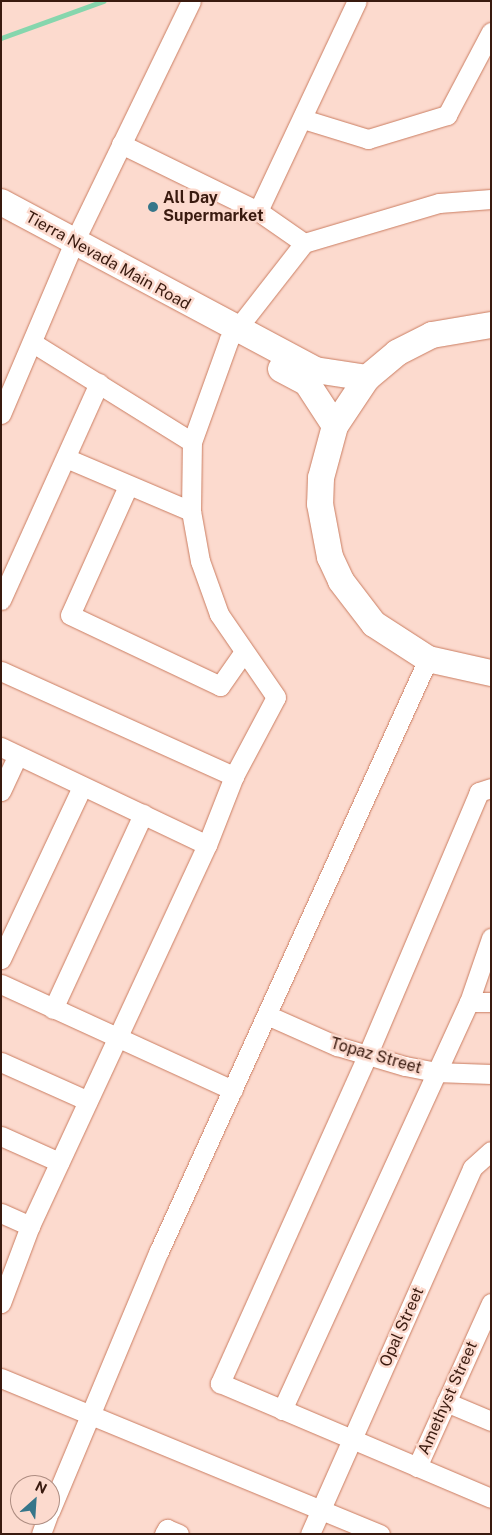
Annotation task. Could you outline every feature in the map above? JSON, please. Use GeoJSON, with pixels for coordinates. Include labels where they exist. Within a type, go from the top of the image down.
{"type":"FeatureCollection","features":[{"type":"Feature","properties":{"kind":"street"},"geometry":{"type":"LineString","coordinates":[[1,414],[33,343],[74,242],[191,1]]}},
{"type":"Feature","properties":{"kind":"street"},"geometry":{"type":"LineString","coordinates":[[258,211],[357,1]]}},
{"type":"Feature","properties":{"kind":"street"},"geometry":{"type":"LineString","coordinates":[[303,119],[368,139],[447,115],[491,32]]}},
{"type":"Feature","properties":{"kind":"street"},"geometry":{"type":"LineString","coordinates":[[120,144],[258,211],[304,243]]}},
{"type":"Feature","properties":{"kind":"street"},"geometry":{"type":"LineString","coordinates":[[2,1295],[59,1162],[207,845],[234,776],[276,697],[243,653],[219,614],[200,560],[191,511],[192,442],[227,328],[304,243],[439,203],[491,198]]}},
{"type":"Feature","properties":{"kind":"street","name":"Tierra Nevada Main Road"},"geometry":{"type":"LineString","coordinates":[[1,202],[227,328],[315,370],[367,378]]}},
{"type":"Feature","properties":{"kind":"street"},"geometry":{"type":"LineString","coordinates":[[491,325],[470,325],[432,335],[397,353],[367,378],[335,426],[320,486],[323,531],[330,557],[341,581],[374,624],[428,660],[491,673]]}},
{"type":"Feature","properties":{"kind":"street","name":"Tierra Nevada Main Road"},"geometry":{"type":"LineString","coordinates":[[227,328],[307,383],[335,426]]}},
{"type":"Feature","properties":{"kind":"street"},"geometry":{"type":"LineString","coordinates":[[33,343],[192,442]]}},
{"type":"Feature","properties":{"kind":"street"},"geometry":{"type":"LineString","coordinates":[[1,600],[99,383]]}},
{"type":"Feature","properties":{"kind":"street"},"geometry":{"type":"LineString","coordinates":[[66,458],[128,486],[191,511]]}},
{"type":"Feature","properties":{"kind":"street"},"geometry":{"type":"LineString","coordinates":[[128,486],[70,615],[220,686],[243,653]]}},
{"type":"Feature","properties":{"kind":"street"},"geometry":{"type":"LineString","coordinates":[[60,1486],[88,1415],[428,660]]}},
{"type":"Feature","properties":{"kind":"street"},"geometry":{"type":"LineString","coordinates":[[1,671],[234,776]]}},
{"type":"Feature","properties":{"kind":"street"},"geometry":{"type":"LineString","coordinates":[[1,791],[9,752],[207,845]]}},
{"type":"Feature","properties":{"kind":"street"},"geometry":{"type":"LineString","coordinates":[[1,959],[82,787]]}},
{"type":"Feature","properties":{"kind":"street"},"geometry":{"type":"LineString","coordinates":[[491,788],[479,792],[367,1056],[220,1383],[491,1498]]}},
{"type":"Feature","properties":{"kind":"street"},"geometry":{"type":"LineString","coordinates":[[53,1009],[143,814]]}},
{"type":"Feature","properties":{"kind":"street"},"geometry":{"type":"LineString","coordinates":[[282,1410],[435,1072],[469,1002],[491,938]]}},
{"type":"Feature","properties":{"kind":"street"},"geometry":{"type":"LineString","coordinates":[[1,984],[233,1090]]}},
{"type":"Feature","properties":{"kind":"street"},"geometry":{"type":"LineString","coordinates":[[469,1002],[491,1002]]}},
{"type":"Feature","properties":{"kind":"street","name":"Topaz Street"},"geometry":{"type":"LineString","coordinates":[[267,1015],[367,1056],[435,1072],[491,1074]]}},
{"type":"Feature","properties":{"kind":"street"},"geometry":{"type":"LineString","coordinates":[[1,1062],[88,1101]]}},
{"type":"Feature","properties":{"kind":"street"},"geometry":{"type":"LineString","coordinates":[[1,1136],[59,1162]]}},
{"type":"Feature","properties":{"kind":"street","name":"Opal Street"},"geometry":{"type":"LineString","coordinates":[[310,1534],[319,1509],[353,1439],[472,1168],[491,1151]]}},
{"type":"Feature","properties":{"kind":"street"},"geometry":{"type":"LineString","coordinates":[[1,1213],[30,1226]]}},
{"type":"Feature","properties":{"kind":"street","name":"Amethyst Street"},"geometry":{"type":"LineString","coordinates":[[417,1467],[491,1303]]}},
{"type":"Feature","properties":{"kind":"street"},"geometry":{"type":"LineString","coordinates":[[1,1378],[380,1534]]}},
{"type":"Feature","properties":{"kind":"street"},"geometry":{"type":"LineString","coordinates":[[446,1402],[491,1421]]}},
{"type":"Feature","properties":{"kind":"street"},"geometry":{"type":"LineString","coordinates":[[164,1534],[166,1529],[179,1534]]}},
{"type":"Feature","properties":{"kind":"waterway"},"geometry":{"type":"LineString","coordinates":[[1,38],[103,1]]}},
{"type":"Feature","properties":{"kind":"place","name":"All Day Supermarket"},"geometry":{"type":"Point","coordinates":[153,207]}}]}
